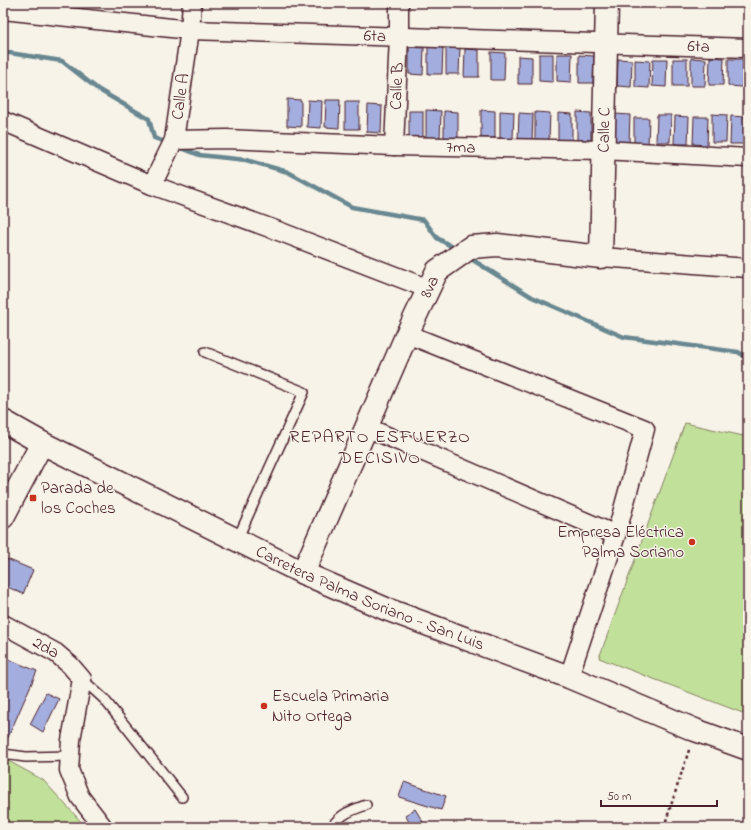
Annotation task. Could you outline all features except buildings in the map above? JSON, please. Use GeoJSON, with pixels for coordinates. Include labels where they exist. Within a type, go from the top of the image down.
{"type":"FeatureCollection","features":[{"type":"Feature","properties":{"kind":"street","name":"Calle A"},"geometry":{"type":"LineString","coordinates":[[152,185],[172,144],[190,30],[192,3]]}},
{"type":"Feature","properties":{"kind":"street","name":"Calle B"},"geometry":{"type":"LineString","coordinates":[[394,146],[399,3]]}},
{"type":"Feature","properties":{"kind":"street","name":"Calle C"},"geometry":{"type":"LineString","coordinates":[[601,257],[607,3]]}},
{"type":"Feature","properties":{"kind":"street","name":"6ta"},"geometry":{"type":"LineString","coordinates":[[3,10],[190,30],[748,48]]}},
{"type":"Feature","properties":{"kind":"street"},"geometry":{"type":"LineString","coordinates":[[3,121],[152,185],[429,288]]}},
{"type":"Feature","properties":{"kind":"street","name":"7ma"},"geometry":{"type":"LineString","coordinates":[[172,144],[228,139],[394,146],[603,150],[748,158]]}},
{"type":"Feature","properties":{"kind":"street","name":"8va"},"geometry":{"type":"LineString","coordinates":[[303,573],[407,334],[437,271],[471,247],[497,245],[601,257],[748,268]]}},
{"type":"Feature","properties":{"kind":"street"},"geometry":{"type":"LineString","coordinates":[[407,334],[646,429],[616,536],[568,677]]}},
{"type":"Feature","properties":{"kind":"street","name":"Carretera Palma Soriano - San Luis"},"geometry":{"type":"LineString","coordinates":[[3,421],[303,573],[386,609],[568,677],[695,730],[748,749]]}},
{"type":"Feature","properties":{"kind":"street"},"geometry":{"type":"LineString","coordinates":[[366,427],[616,536]]}},
{"type":"Feature","properties":{"kind":"street"},"geometry":{"type":"LineString","coordinates":[[3,517],[42,442]]}},
{"type":"Feature","properties":{"kind":"street","name":"2da"},"geometry":{"type":"LineString","coordinates":[[3,624],[56,653],[70,665],[82,679]]}},
{"type":"Feature","properties":{"kind":"street"},"geometry":{"type":"LineString","coordinates":[[82,679],[71,740],[70,770],[80,798],[103,827]]}},
{"type":"Feature","properties":{"kind":"lane"},"geometry":{"type":"LineString","coordinates":[[205,352],[304,392],[237,540]]}},
{"type":"Feature","properties":{"kind":"lane"},"geometry":{"type":"LineString","coordinates":[[82,679],[104,700],[182,797]]}},
{"type":"Feature","properties":{"kind":"lane"},"geometry":{"type":"LineString","coordinates":[[3,754],[26,757],[70,756]]}},
{"type":"Feature","properties":{"kind":"lane"},"geometry":{"type":"LineString","coordinates":[[332,827],[336,821],[350,810],[366,806]]}},
{"type":"Feature","properties":{"kind":"path"},"geometry":{"type":"LineString","coordinates":[[664,827],[695,730]]}},
{"type":"Feature","properties":{"kind":"green space","name":"Empresa Eléctrica Palma Soriano"},"geometry":{"type":"Polygon","coordinates":[[[685,423],[748,437],[748,715],[599,658],[685,423]]]}},
{"type":"Feature","properties":{"kind":"green space"},"geometry":{"type":"Polygon","coordinates":[[[3,758],[43,780],[86,827],[3,827],[3,758]]]}},
{"type":"Feature","properties":{"kind":"waterway"},"geometry":{"type":"LineString","coordinates":[[3,52],[62,61],[99,90],[149,119],[154,138],[168,143]]}},
{"type":"Feature","properties":{"kind":"waterway"},"geometry":{"type":"LineString","coordinates":[[179,147],[199,155],[246,160],[288,172],[352,207],[424,220],[437,238],[456,249]]}},
{"type":"Feature","properties":{"kind":"waterway"},"geometry":{"type":"LineString","coordinates":[[468,257],[532,297],[624,337],[738,352],[748,358]]}},
{"type":"Feature","properties":{"kind":"place","name":"Parada de los Coches"},"geometry":{"type":"Point","coordinates":[33,498]}},
{"type":"Feature","properties":{"kind":"place","name":"Empresa Eléctrica Palma Soriano"},"geometry":{"type":"Point","coordinates":[692,542]}},
{"type":"Feature","properties":{"kind":"place","name":"Escuela Primaria Nito Ortega"},"geometry":{"type":"Point","coordinates":[264,706]}},
{"type":"Feature","properties":{"kind":"district","name":"REPARTO ESFUERZO DECISIVO"},"geometry":{"type":"Point","coordinates":[380,448]}}]}
